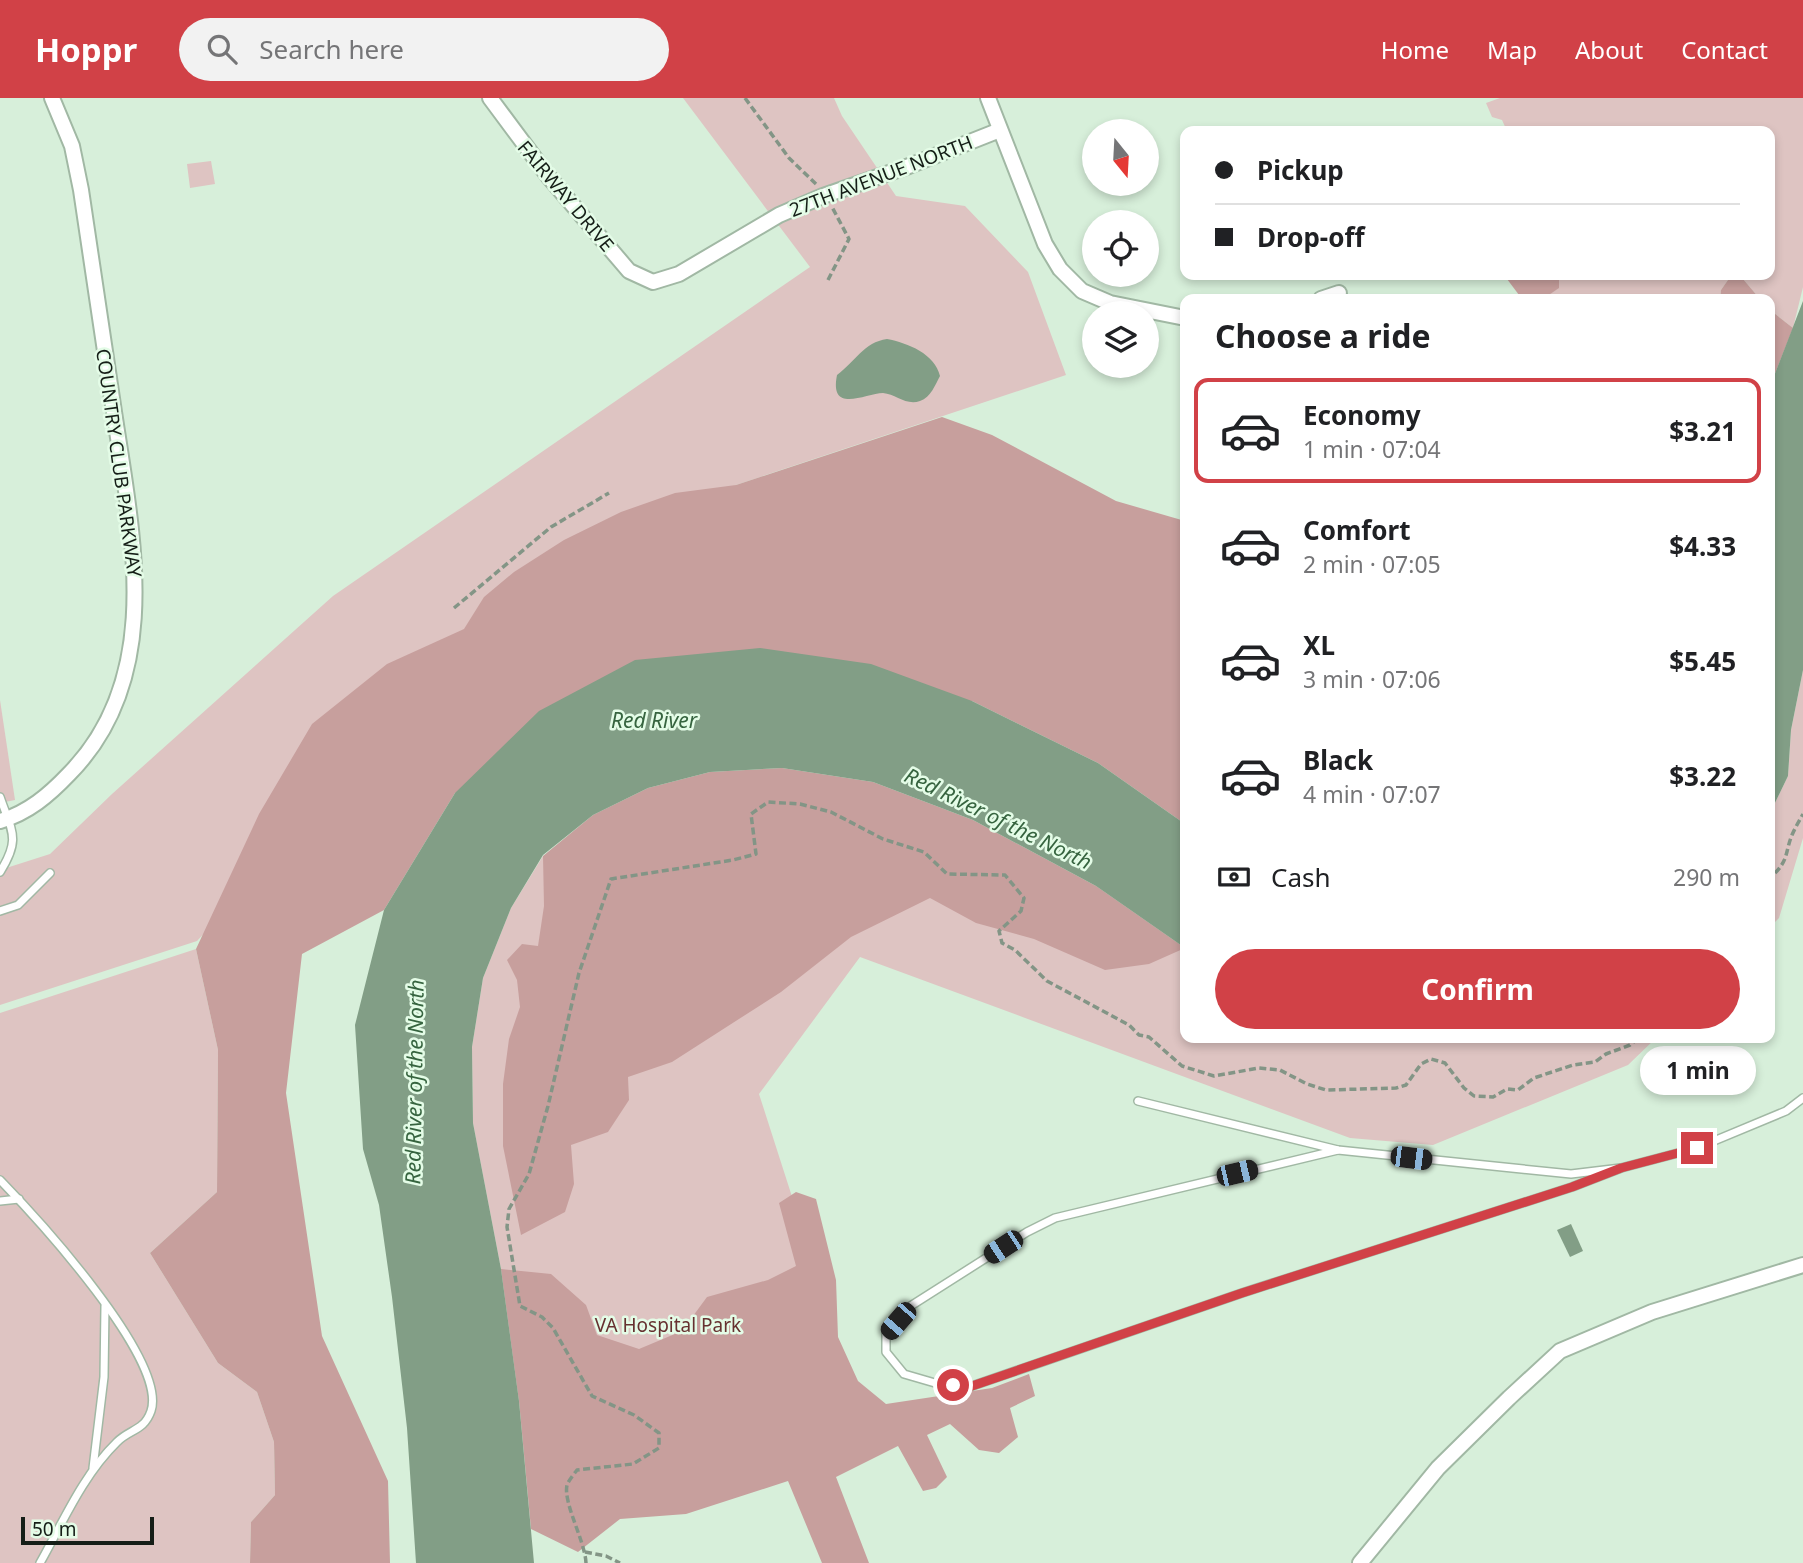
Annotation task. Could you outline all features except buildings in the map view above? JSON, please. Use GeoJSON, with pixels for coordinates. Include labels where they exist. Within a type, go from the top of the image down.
{"type":"FeatureCollection","features":[{"type":"Feature","properties":{"kind":"street","name":"COUNTRY CLUB PARKWAY"},"geometry":{"type":"LineString","coordinates":[[4,820],[16,816],[52,793],[86,757],[111,718],[134,630],[136,584],[131,527],[83,203],[72,146],[52,98]]}},
{"type":"Feature","properties":{"kind":"street","name":"FAIRWAY DRIVE"},"geometry":{"type":"LineString","coordinates":[[490,98],[548,176],[629,271],[653,282]]}},
{"type":"Feature","properties":{"kind":"street"},"geometry":{"type":"LineString","coordinates":[[988,98],[1045,244],[1060,269],[1082,290],[1110,303],[1180,317]]}},
{"type":"Feature","properties":{"kind":"street","name":"27TH AVENUE NORTH"},"geometry":{"type":"LineString","coordinates":[[653,282],[678,274],[779,215],[1000,130]]}},
{"type":"Feature","properties":{"kind":"street"},"geometry":{"type":"LineString","coordinates":[[1360,1563],[1438,1468],[1560,1351],[1652,1312],[1803,1265]]}},
{"type":"Feature","properties":{"kind":"lane"},"geometry":{"type":"LineString","coordinates":[[0,797],[4,820],[14,846],[0,872]]}},
{"type":"Feature","properties":{"kind":"lane"},"geometry":{"type":"LineString","coordinates":[[0,911],[18,905],[50,873]]}},
{"type":"Feature","properties":{"kind":"lane"},"geometry":{"type":"LineString","coordinates":[[1338,1150],[1055,1218],[1027,1232],[909,1307],[886,1334],[886,1352],[904,1374],[935,1383],[972,1386],[1242,1293],[1572,1187],[1621,1168],[1697,1148],[1786,1111],[1803,1098]]}},
{"type":"Feature","properties":{"kind":"lane"},"geometry":{"type":"LineString","coordinates":[[1138,1101],[1338,1150],[1571,1174],[1621,1168]]}},
{"type":"Feature","properties":{"kind":"lane"},"geometry":{"type":"LineString","coordinates":[[0,1180],[56,1240],[105,1304],[141,1359],[152,1386],[152,1409],[144,1425],[119,1440],[93,1469],[40,1563]]}},
{"type":"Feature","properties":{"kind":"lane"},"geometry":{"type":"LineString","coordinates":[[0,1201],[19,1199]]}},
{"type":"Feature","properties":{"kind":"lane"},"geometry":{"type":"LineString","coordinates":[[93,1469],[104,1377],[105,1304]]}},
{"type":"Feature","properties":{"kind":"path"},"geometry":{"type":"LineString","coordinates":[[454,608],[551,527],[609,493]]}},
{"type":"Feature","properties":{"kind":"path"},"geometry":{"type":"LineString","coordinates":[[586,1563],[569,1500],[568,1485],[577,1470],[633,1464],[659,1448],[659,1433],[634,1415],[592,1396],[553,1328],[542,1317],[520,1306],[507,1227],[509,1209],[529,1174],[579,973],[611,879],[733,860],[755,854],[751,814],[768,802],[800,804],[831,812],[883,839],[923,852],[947,874],[1005,875],[1024,898],[1021,911],[999,931],[1002,943],[1016,950],[1047,981],[1129,1025],[1139,1035],[1149,1037],[1182,1066],[1214,1076],[1259,1068],[1280,1070],[1326,1090],[1396,1088],[1406,1085],[1421,1063],[1431,1059],[1446,1063],[1464,1088],[1474,1096],[1493,1097],[1507,1089],[1518,1090],[1534,1078],[1573,1065],[1595,1062],[1606,1054],[1632,1043]]}},
{"type":"Feature","properties":{"kind":"path"},"geometry":{"type":"LineString","coordinates":[[1775,873],[1788,855],[1791,837],[1803,814]]}},
{"type":"Feature","properties":{"kind":"path"},"geometry":{"type":"LineString","coordinates":[[585,1552],[606,1556],[620,1563]]}},
{"type":"Feature","properties":{"kind":"green space"},"geometry":{"type":"Polygon","coordinates":[[[683,98],[834,98],[842,116],[896,196],[965,206],[1028,272],[1066,375],[736,485],[487,630],[197,941],[0,1005],[0,870],[50,854],[112,794],[333,596],[810,267],[683,98]]]}},
{"type":"Feature","properties":{"kind":"green space"},"geometry":{"type":"Polygon","coordinates":[[[1500,98],[1803,98],[1803,287],[1793,328],[1775,314],[1775,294],[1756,294],[1744,280],[1775,280],[1775,126],[1505,126],[1502,120],[1492,117],[1486,103],[1500,98]]]}},
{"type":"Feature","properties":{"kind":"green space"},"geometry":{"type":"Polygon","coordinates":[[[211,161],[215,184],[190,188],[187,164],[211,161]]]}},
{"type":"Feature","properties":{"kind":"green space"},"geometry":{"type":"Polygon","coordinates":[[[1559,280],[1728,280],[1721,294],[1550,294],[1558,288],[1559,280]]]}},
{"type":"Feature","properties":{"kind":"green space"},"geometry":{"type":"Polygon","coordinates":[[[1803,670],[1803,838],[1779,918],[1775,922],[1775,803],[1788,776],[1791,730],[1803,670]]]}},
{"type":"Feature","properties":{"kind":"green space"},"geometry":{"type":"Polygon","coordinates":[[[0,700],[15,800],[0,803],[0,700]]]}},
{"type":"Feature","properties":{"kind":"green space","name":"VA Hospital Park"},"geometry":{"type":"Polygon","coordinates":[[[543,856],[1096,886],[1180,945],[1180,1043],[1651,1043],[1628,1065],[1433,1145],[1350,1138],[860,957],[759,1094],[867,1430],[519,1401],[501,1269],[473,1123],[472,1047],[483,978],[511,908],[543,856]]]}},
{"type":"Feature","properties":{"kind":"green space"},"geometry":{"type":"Polygon","coordinates":[[[196,949],[218,1050],[217,1192],[150,1253],[218,1363],[257,1392],[274,1442],[275,1495],[251,1522],[250,1563],[0,1563],[0,1013],[196,949]]]}},
{"type":"Feature","properties":{"kind":"shaded area"},"geometry":{"type":"Polygon","coordinates":[[[1508,280],[1559,280],[1559,288],[1550,294],[1518,294],[1508,280]]]}},
{"type":"Feature","properties":{"kind":"shaded area"},"geometry":{"type":"Polygon","coordinates":[[[1728,280],[1744,280],[1756,294],[1721,294],[1728,280]]]}},
{"type":"Feature","properties":{"kind":"shaded area"},"geometry":{"type":"Polygon","coordinates":[[[1775,314],[1793,328],[1775,374],[1775,314]]]}},
{"type":"Feature","properties":{"kind":"shaded area"},"geometry":{"type":"Polygon","coordinates":[[[942,417],[992,435],[1116,501],[1180,520],[1180,820],[1098,763],[972,701],[455,793],[384,910],[302,954],[286,1093],[322,1336],[388,1481],[390,1563],[250,1563],[251,1522],[275,1495],[274,1442],[257,1392],[218,1363],[150,1253],[217,1192],[218,1050],[196,949],[259,814],[312,724],[387,664],[464,629],[484,597],[514,572],[564,540],[621,512],[675,493],[736,485],[942,417]]]}},
{"type":"Feature","properties":{"kind":"shaded area"},"geometry":{"type":"Polygon","coordinates":[[[782,768],[873,782],[973,820],[1096,886],[1180,945],[1180,950],[1149,964],[1105,970],[1034,939],[976,923],[930,898],[851,937],[781,992],[672,1062],[628,1077],[629,1100],[608,1132],[571,1145],[574,1184],[565,1212],[521,1235],[503,1146],[503,1084],[509,1039],[520,1007],[517,980],[507,960],[522,944],[538,946],[544,906],[543,856],[593,815],[648,788],[710,772],[782,768]]]}},
{"type":"Feature","properties":{"kind":"shaded area"},"geometry":{"type":"Polygon","coordinates":[[[796,1192],[816,1199],[836,1280],[838,1337],[858,1381],[886,1404],[992,1388],[1029,1374],[1035,1396],[1010,1408],[1018,1437],[999,1453],[979,1450],[950,1424],[927,1435],[947,1477],[936,1488],[923,1491],[898,1446],[836,1477],[869,1563],[822,1563],[788,1481],[686,1514],[620,1519],[578,1552],[531,1529],[519,1401],[501,1269],[551,1274],[586,1305],[597,1335],[639,1349],[682,1331],[707,1297],[768,1280],[796,1266],[779,1203],[796,1192]]]}},
{"type":"Feature","properties":{"kind":"water"},"geometry":{"type":"Polygon","coordinates":[[[1803,301],[1803,670],[1791,730],[1788,776],[1775,803],[1775,373],[1803,301]]]}},
{"type":"Feature","properties":{"kind":"water"},"geometry":{"type":"Polygon","coordinates":[[[887,339],[920,351],[933,362],[940,376],[930,394],[915,402],[883,393],[851,399],[838,395],[837,375],[866,348],[887,339]]]}},
{"type":"Feature","properties":{"kind":"water","name":"Red River"},"geometry":{"type":"Polygon","coordinates":[[[760,648],[871,664],[972,701],[1098,763],[1180,820],[1180,945],[1096,886],[973,820],[873,782],[782,768],[710,772],[648,788],[593,815],[543,855],[511,908],[483,978],[472,1047],[473,1123],[501,1269],[519,1401],[534,1563],[416,1563],[407,1428],[379,1205],[363,1149],[355,1025],[384,910],[455,793],[539,711],[635,660],[760,648]]]}},
{"type":"Feature","properties":{"kind":"water"},"geometry":{"type":"Polygon","coordinates":[[[1571,1224],[1583,1251],[1570,1257],[1557,1230],[1571,1224]]]}},
{"type":"Feature","properties":{"kind":"route"},"geometry":{"type":"LineString","coordinates":[[953,1385],[972,1386],[1242,1293],[1572,1187],[1621,1168],[1697,1148]]}},
{"type":"Feature","properties":{"kind":"water label","name":"Red River of the North"},"geometry":{"type":"Point","coordinates":[998,819]}},
{"type":"Feature","properties":{"kind":"water label","name":"Red River of the North"},"geometry":{"type":"Point","coordinates":[415,1082]}}]}
